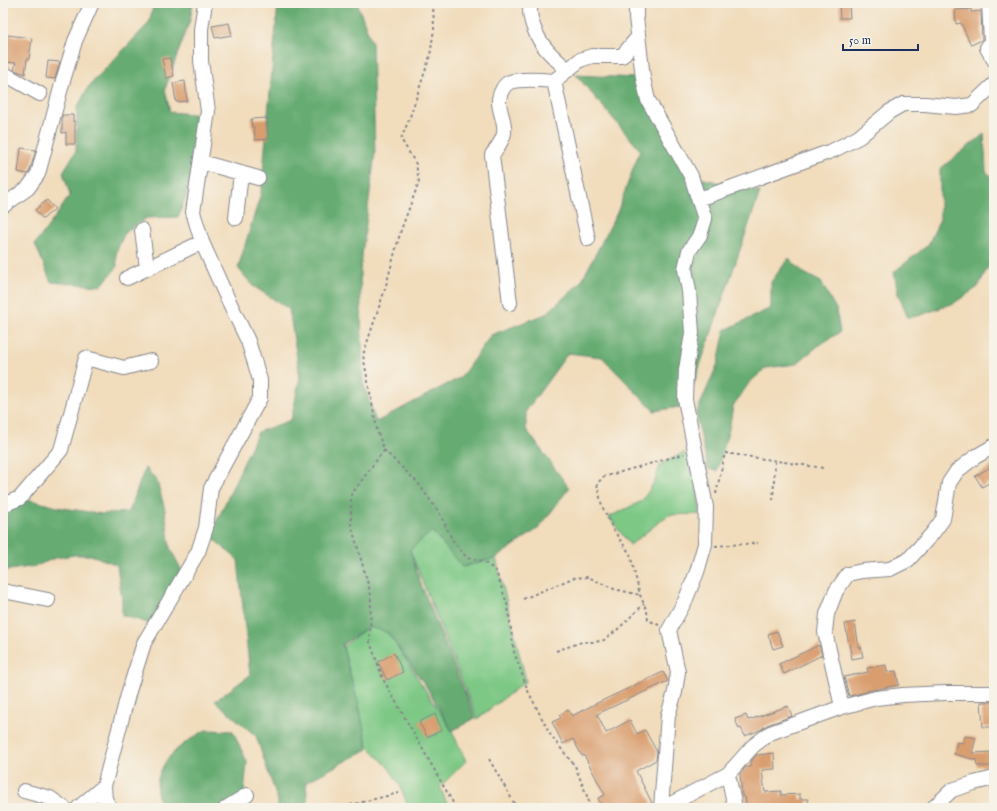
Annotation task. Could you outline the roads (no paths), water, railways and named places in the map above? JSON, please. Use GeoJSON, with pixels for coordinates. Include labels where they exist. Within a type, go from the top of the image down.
{"type":"FeatureCollection","features":[{"type":"Feature","properties":{"kind":"street"},"geometry":{"type":"LineString","coordinates":[[3,206],[28,188],[38,174],[75,41],[92,3]]}},
{"type":"Feature","properties":{"kind":"street"},"geometry":{"type":"LineString","coordinates":[[110,808],[105,800],[104,786],[129,691],[144,643],[198,552],[206,528],[211,488],[260,398],[260,380],[248,342],[222,289],[202,242],[193,212],[208,111],[201,61],[201,29],[205,3]]}},
{"type":"Feature","properties":{"kind":"street"},"geometry":{"type":"LineString","coordinates":[[531,3],[529,9],[533,28],[546,50],[568,70]]}},
{"type":"Feature","properties":{"kind":"street"},"geometry":{"type":"LineString","coordinates":[[636,3],[642,78],[648,100],[691,176],[705,219],[700,235],[689,251],[685,269],[692,333],[686,370],[684,399],[705,503],[704,548],[697,572],[685,601],[669,630],[678,672],[675,692],[668,715],[662,808]]}},
{"type":"Feature","properties":{"kind":"street"},"geometry":{"type":"LineString","coordinates":[[989,3],[991,42],[987,48],[994,60]]}},
{"type":"Feature","properties":{"kind":"street"},"geometry":{"type":"LineString","coordinates":[[510,303],[492,155],[501,142],[504,134],[499,100],[502,89],[510,82],[539,79],[554,81],[580,60],[592,56],[622,56],[638,37]]}},
{"type":"Feature","properties":{"kind":"street"},"geometry":{"type":"LineString","coordinates":[[3,73],[40,94]]}},
{"type":"Feature","properties":{"kind":"street"},"geometry":{"type":"LineString","coordinates":[[554,81],[588,239]]}},
{"type":"Feature","properties":{"kind":"street"},"geometry":{"type":"LineString","coordinates":[[698,198],[708,196],[834,150],[859,137],[889,112],[903,104],[925,104],[956,107],[972,105],[994,84]]}},
{"type":"Feature","properties":{"kind":"street"},"geometry":{"type":"LineString","coordinates":[[201,162],[258,178]]}},
{"type":"Feature","properties":{"kind":"street"},"geometry":{"type":"LineString","coordinates":[[236,218],[242,173]]}},
{"type":"Feature","properties":{"kind":"street"},"geometry":{"type":"LineString","coordinates":[[142,230],[147,268]]}},
{"type":"Feature","properties":{"kind":"street"},"geometry":{"type":"LineString","coordinates":[[126,278],[202,242]]}},
{"type":"Feature","properties":{"kind":"street"},"geometry":{"type":"LineString","coordinates":[[3,505],[20,498],[61,450],[86,358],[124,368],[150,361]]}},
{"type":"Feature","properties":{"kind":"street"},"geometry":{"type":"LineString","coordinates":[[842,707],[825,632],[827,614],[836,591],[848,574],[862,571],[890,569],[908,560],[932,534],[943,519],[949,484],[957,471],[994,446]]}},
{"type":"Feature","properties":{"kind":"street"},"geometry":{"type":"LineString","coordinates":[[3,591],[48,600]]}},
{"type":"Feature","properties":{"kind":"street"},"geometry":{"type":"LineString","coordinates":[[662,808],[728,774],[753,746],[770,733],[842,707],[876,698],[903,695],[994,693]]}},
{"type":"Feature","properties":{"kind":"street"},"geometry":{"type":"LineString","coordinates":[[728,774],[735,808]]}},
{"type":"Feature","properties":{"kind":"street"},"geometry":{"type":"LineString","coordinates":[[933,808],[952,790],[994,778]]}},
{"type":"Feature","properties":{"kind":"street"},"geometry":{"type":"LineString","coordinates":[[78,808],[104,786]]}},
{"type":"Feature","properties":{"kind":"street"},"geometry":{"type":"LineString","coordinates":[[24,791],[50,798],[64,808]]}},
{"type":"Feature","properties":{"kind":"street"},"geometry":{"type":"LineString","coordinates":[[226,808],[246,795]]}}]}
